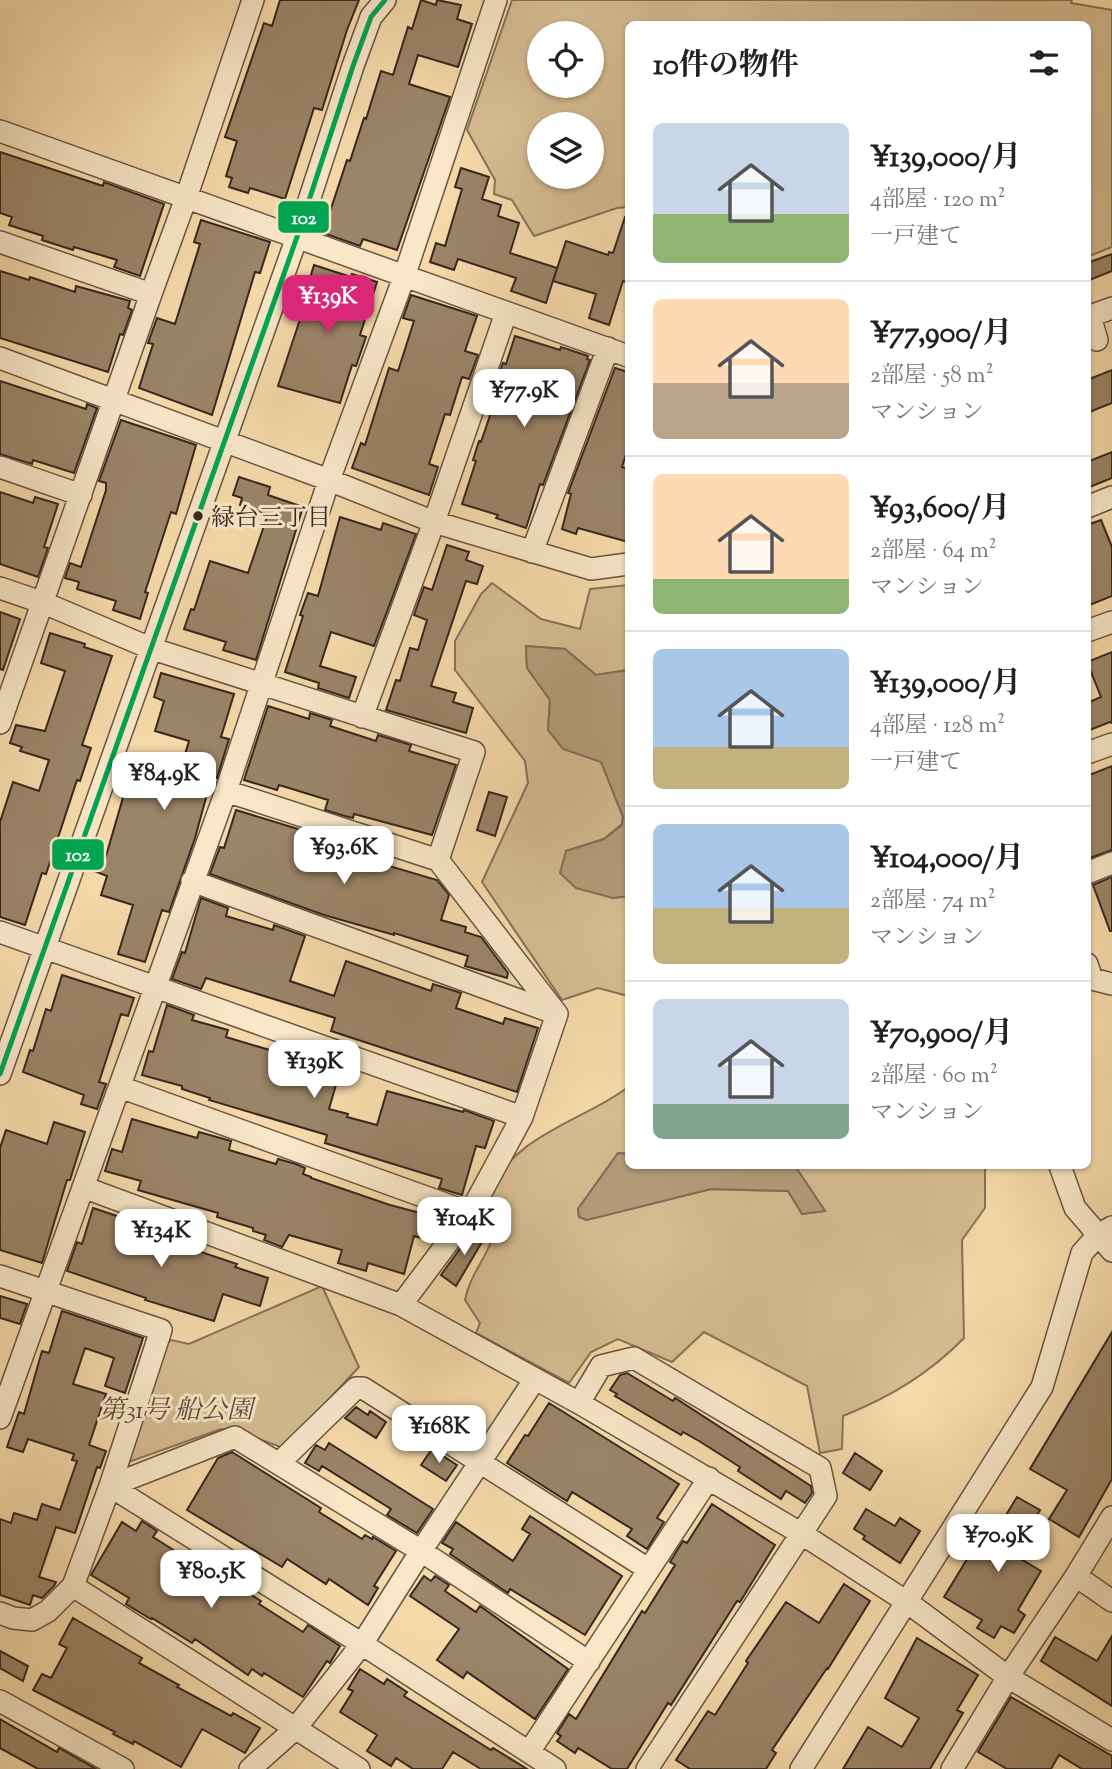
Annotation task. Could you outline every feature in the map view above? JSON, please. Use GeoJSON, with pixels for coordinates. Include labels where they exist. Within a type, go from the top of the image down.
{"type":"FeatureCollection","features":[{"type":"Feature","properties":{"kind":"street"},"geometry":{"type":"LineString","coordinates":[[2,711],[44,603],[253,0]]}},
{"type":"Feature","properties":{"kind":"street"},"geometry":{"type":"LineString","coordinates":[[0,1074],[297,237],[371,18],[385,0]]}},
{"type":"Feature","properties":{"kind":"street"},"geometry":{"type":"LineString","coordinates":[[0,1418],[226,791],[329,480],[404,278],[496,0]]}},
{"type":"Feature","properties":{"kind":"street"},"geometry":{"type":"LineString","coordinates":[[0,131],[404,278],[625,355]]}},
{"type":"Feature","properties":{"kind":"street"},"geometry":{"type":"LineString","coordinates":[[0,242],[150,294]]}},
{"type":"Feature","properties":{"kind":"street"},"geometry":{"type":"LineString","coordinates":[[1091,316],[1112,308]]}},
{"type":"Feature","properties":{"kind":"street"},"geometry":{"type":"LineString","coordinates":[[362,717],[434,522],[506,313]]}},
{"type":"Feature","properties":{"kind":"street"},"geometry":{"type":"LineString","coordinates":[[1091,319],[1099,340]]}},
{"type":"Feature","properties":{"kind":"street"},"geometry":{"type":"LineString","coordinates":[[532,552],[608,348]]}},
{"type":"Feature","properties":{"kind":"street"},"geometry":{"type":"LineString","coordinates":[[0,358],[224,440],[434,522],[591,569],[625,564]]}},
{"type":"Feature","properties":{"kind":"street"},"geometry":{"type":"LineString","coordinates":[[0,467],[81,495]]}},
{"type":"Feature","properties":{"kind":"street"},"geometry":{"type":"LineString","coordinates":[[1091,505],[1112,497]]}},
{"type":"Feature","properties":{"kind":"street"},"geometry":{"type":"LineString","coordinates":[[0,588],[44,603],[150,648],[474,752],[438,860]]}},
{"type":"Feature","properties":{"kind":"street"},"geometry":{"type":"LineString","coordinates":[[1091,630],[1112,622]]}},
{"type":"Feature","properties":{"kind":"street"},"geometry":{"type":"LineString","coordinates":[[1091,752],[1112,744]]}},
{"type":"Feature","properties":{"kind":"street"},"geometry":{"type":"LineString","coordinates":[[226,791],[438,860],[557,1014]]}},
{"type":"Feature","properties":{"kind":"street"},"geometry":{"type":"LineString","coordinates":[[1091,871],[1112,863]]}},
{"type":"Feature","properties":{"kind":"street"},"geometry":{"type":"LineString","coordinates":[[192,881],[557,1014]]}},
{"type":"Feature","properties":{"kind":"street"},"geometry":{"type":"LineString","coordinates":[[0,932],[522,1117]]}},
{"type":"Feature","properties":{"kind":"street"},"geometry":{"type":"LineString","coordinates":[[1091,976],[1092,979],[1112,985]]}},
{"type":"Feature","properties":{"kind":"street"},"geometry":{"type":"LineString","coordinates":[[401,1305],[470,1213],[522,1117],[557,1014]]}},
{"type":"Feature","properties":{"kind":"street"},"geometry":{"type":"LineString","coordinates":[[120,1087],[470,1213]]}},
{"type":"Feature","properties":{"kind":"street"},"geometry":{"type":"LineString","coordinates":[[801,1769],[1042,1387],[1082,1253],[1107,1238],[1075,1208],[1061,1169]]}},
{"type":"Feature","properties":{"kind":"street"},"geometry":{"type":"LineString","coordinates":[[83,1187],[401,1305],[579,1403],[802,1534],[907,1602],[1008,1677],[1112,1740]]}},
{"type":"Feature","properties":{"kind":"street"},"geometry":{"type":"LineString","coordinates":[[0,1276],[161,1330],[110,1486],[73,1586],[48,1611],[32,1620],[0,1614]]}},
{"type":"Feature","properties":{"kind":"street"},"geometry":{"type":"LineString","coordinates":[[579,1403],[601,1366],[634,1358],[820,1468],[826,1496],[647,1769]]}},
{"type":"Feature","properties":{"kind":"street"},"geometry":{"type":"LineString","coordinates":[[250,1769],[295,1729],[362,1644],[535,1379]]}},
{"type":"Feature","properties":{"kind":"street"},"geometry":{"type":"LineString","coordinates":[[279,1464],[356,1388],[363,1388],[648,1569]]}},
{"type":"Feature","properties":{"kind":"street"},"geometry":{"type":"LineString","coordinates":[[110,1486],[235,1437],[421,1551],[589,1662]]}},
{"type":"Feature","properties":{"kind":"street"},"geometry":{"type":"LineString","coordinates":[[529,1752],[709,1478]]}},
{"type":"Feature","properties":{"kind":"street"},"geometry":{"type":"LineString","coordinates":[[110,1486],[555,1769]]}},
{"type":"Feature","properties":{"kind":"street"},"geometry":{"type":"LineString","coordinates":[[956,1768],[1008,1677],[1112,1517]]}},
{"type":"Feature","properties":{"kind":"street"},"geometry":{"type":"LineString","coordinates":[[1076,1576],[1112,1601]]}},
{"type":"Feature","properties":{"kind":"street"},"geometry":{"type":"LineString","coordinates":[[73,1586],[359,1769]]}},
{"type":"Feature","properties":{"kind":"street"},"geometry":{"type":"LineString","coordinates":[[0,1701],[123,1769]]}},
{"type":"Feature","properties":{"kind":"green space"},"geometry":{"type":"Polygon","coordinates":[[[512,0],[1072,0],[1071,3],[1112,10],[1112,247],[1091,255],[1091,21],[625,21],[625,207],[534,236],[512,200],[494,194],[495,180],[467,130],[512,0]]]}},
{"type":"Feature","properties":{"kind":"green space"},"geometry":{"type":"Polygon","coordinates":[[[492,583],[541,619],[580,629],[590,589],[625,585],[625,670],[596,675],[565,649],[526,646],[527,668],[550,700],[548,730],[564,749],[601,761],[623,817],[622,824],[604,839],[566,851],[613,898],[625,896],[625,995],[598,988],[562,1000],[482,882],[528,783],[525,761],[455,670],[455,641],[481,594],[492,583]]]}},
{"type":"Feature","properties":{"kind":"green space"},"geometry":{"type":"Polygon","coordinates":[[[625,1089],[625,1154],[618,1153],[578,1209],[579,1217],[586,1220],[711,1189],[788,1191],[802,1214],[825,1211],[797,1169],[985,1169],[985,1208],[962,1240],[964,1338],[937,1363],[908,1383],[843,1416],[842,1449],[820,1453],[807,1386],[704,1332],[672,1362],[618,1339],[591,1352],[569,1383],[476,1333],[480,1323],[465,1300],[493,1236],[490,1199],[500,1174],[531,1144],[625,1089]]]}},
{"type":"Feature","properties":{"kind":"green space","name":"第31号 船公園"},"geometry":{"type":"Polygon","coordinates":[[[322,1286],[359,1367],[283,1448],[238,1431],[221,1429],[126,1463],[162,1348],[171,1340],[189,1344],[322,1286]]]}},
{"type":"Feature","properties":{"kind":"shaded area"},"geometry":{"type":"Polygon","coordinates":[[[526,646],[565,649],[596,675],[625,670],[625,896],[613,898],[576,888],[560,873],[566,851],[604,839],[622,825],[623,817],[601,762],[563,749],[548,730],[550,700],[527,668],[526,646]]]}},
{"type":"Feature","properties":{"kind":"shaded area"},"geometry":{"type":"Polygon","coordinates":[[[618,1153],[625,1154],[625,1169],[797,1169],[825,1211],[802,1214],[788,1191],[711,1189],[587,1220],[579,1217],[578,1209],[618,1153]]]}},
{"type":"Feature","properties":{"kind":"building"},"geometry":{"type":"Polygon","coordinates":[[[280,0],[359,0],[322,110],[314,108],[285,199],[250,188],[248,193],[229,187],[232,178],[226,176],[237,141],[225,137],[264,23],[272,26],[280,0]]]}},
{"type":"Feature","properties":{"kind":"building"},"geometry":{"type":"Polygon","coordinates":[[[421,0],[436,5],[437,0],[461,5],[457,19],[472,24],[458,67],[418,55],[409,84],[450,97],[397,250],[363,239],[360,246],[323,233],[381,71],[393,75],[408,27],[412,29],[421,0]]]}},
{"type":"Feature","properties":{"kind":"building"},"geometry":{"type":"Polygon","coordinates":[[[0,152],[103,186],[104,182],[164,204],[140,276],[114,267],[117,260],[42,240],[43,236],[9,225],[12,217],[0,213],[0,152]]]}},
{"type":"Feature","properties":{"kind":"building"},"geometry":{"type":"Polygon","coordinates":[[[461,168],[489,177],[482,199],[501,205],[498,216],[519,223],[510,253],[557,268],[546,303],[511,291],[516,278],[458,259],[454,270],[430,262],[436,243],[445,246],[462,189],[455,187],[461,168]]]}},
{"type":"Feature","properties":{"kind":"building"},"geometry":{"type":"Polygon","coordinates":[[[625,217],[625,282],[623,281],[609,325],[589,318],[596,294],[553,281],[566,241],[608,255],[609,252],[613,253],[625,217]]]}},
{"type":"Feature","properties":{"kind":"building"},"geometry":{"type":"Polygon","coordinates":[[[201,220],[270,242],[260,273],[255,272],[212,415],[139,388],[153,344],[148,343],[157,318],[175,324],[200,244],[194,242],[201,220]]]}},
{"type":"Feature","properties":{"kind":"building"},"geometry":{"type":"Polygon","coordinates":[[[1112,254],[1112,271],[1091,279],[1091,262],[1112,254]]]}},
{"type":"Feature","properties":{"kind":"building"},"geometry":{"type":"Polygon","coordinates":[[[314,265],[377,282],[360,335],[366,337],[356,366],[352,365],[340,403],[278,386],[309,292],[306,291],[314,265]]]}},
{"type":"Feature","properties":{"kind":"building"},"geometry":{"type":"Polygon","coordinates":[[[0,271],[29,280],[30,277],[75,292],[76,286],[130,301],[128,308],[132,310],[123,335],[120,334],[108,372],[0,338],[0,271]]]}},
{"type":"Feature","properties":{"kind":"building"},"geometry":{"type":"Polygon","coordinates":[[[411,295],[477,316],[465,351],[478,355],[469,379],[462,377],[450,415],[445,414],[429,464],[438,467],[429,495],[352,468],[361,443],[365,445],[389,368],[398,371],[414,321],[403,318],[411,295]]]}},
{"type":"Feature","properties":{"kind":"building"},"geometry":{"type":"Polygon","coordinates":[[[515,336],[560,350],[561,347],[588,356],[587,359],[590,360],[543,485],[540,484],[526,528],[496,518],[498,515],[462,504],[476,461],[473,460],[479,441],[481,442],[499,389],[494,387],[503,363],[506,364],[515,336]]]}},
{"type":"Feature","properties":{"kind":"building"},"geometry":{"type":"Polygon","coordinates":[[[615,368],[625,371],[625,458],[622,467],[625,468],[625,541],[578,528],[576,534],[562,529],[571,494],[568,493],[615,368]]]}},
{"type":"Feature","properties":{"kind":"building"},"geometry":{"type":"Polygon","coordinates":[[[1112,370],[1112,403],[1091,411],[1091,378],[1112,370]]]}},
{"type":"Feature","properties":{"kind":"building"},"geometry":{"type":"Polygon","coordinates":[[[0,381],[86,409],[87,404],[97,408],[74,473],[33,460],[32,464],[0,454],[0,381]]]}},
{"type":"Feature","properties":{"kind":"building"},"geometry":{"type":"Polygon","coordinates":[[[121,420],[196,445],[176,514],[171,512],[145,592],[148,593],[140,619],[113,610],[116,601],[77,589],[79,582],[65,578],[70,563],[81,567],[106,490],[106,483],[99,481],[121,420]]]}},
{"type":"Feature","properties":{"kind":"building"},"geometry":{"type":"Polygon","coordinates":[[[1112,452],[1112,478],[1091,486],[1091,460],[1112,452]]]}},
{"type":"Feature","properties":{"kind":"building"},"geometry":{"type":"Polygon","coordinates":[[[239,477],[270,487],[268,495],[303,507],[256,660],[223,650],[226,642],[184,629],[191,609],[194,610],[210,561],[248,573],[268,514],[240,505],[242,498],[233,495],[239,477]]]}},
{"type":"Feature","properties":{"kind":"building"},"geometry":{"type":"Polygon","coordinates":[[[0,492],[33,503],[35,497],[58,504],[44,547],[48,548],[38,577],[0,564],[0,492]]]}},
{"type":"Feature","properties":{"kind":"building"},"geometry":{"type":"Polygon","coordinates":[[[340,517],[381,530],[383,523],[416,534],[374,646],[331,632],[320,666],[356,677],[349,698],[318,688],[319,683],[285,672],[308,593],[318,596],[340,517]]]}},
{"type":"Feature","properties":{"kind":"building"},"geometry":{"type":"Polygon","coordinates":[[[1101,520],[1112,547],[1112,596],[1091,604],[1091,524],[1101,520]]]}},
{"type":"Feature","properties":{"kind":"building"},"geometry":{"type":"Polygon","coordinates":[[[447,545],[469,552],[466,560],[483,566],[477,584],[466,581],[431,686],[456,693],[453,702],[473,708],[466,733],[386,710],[396,680],[400,681],[410,648],[418,650],[427,620],[414,615],[424,587],[432,590],[447,545]]]}},
{"type":"Feature","properties":{"kind":"building"},"geometry":{"type":"Polygon","coordinates":[[[0,612],[20,619],[3,670],[0,669],[0,612]]]}},
{"type":"Feature","properties":{"kind":"building"},"geometry":{"type":"Polygon","coordinates":[[[50,633],[112,656],[82,745],[91,748],[80,781],[77,780],[46,874],[42,873],[25,925],[0,917],[0,822],[13,782],[39,791],[49,760],[20,751],[22,747],[10,743],[16,725],[45,731],[65,671],[41,663],[50,633]]]}},
{"type":"Feature","properties":{"kind":"building"},"geometry":{"type":"Polygon","coordinates":[[[1112,652],[1112,723],[1091,729],[1091,701],[1101,697],[1091,672],[1091,660],[1112,652]]]}},
{"type":"Feature","properties":{"kind":"building"},"geometry":{"type":"Polygon","coordinates":[[[161,673],[234,694],[221,737],[229,739],[217,778],[212,776],[195,838],[169,912],[162,910],[145,962],[118,954],[133,905],[101,895],[107,876],[94,871],[99,854],[106,856],[131,770],[176,784],[189,741],[155,731],[164,701],[154,697],[161,673]]]}},
{"type":"Feature","properties":{"kind":"building"},"geometry":{"type":"Polygon","coordinates":[[[268,706],[309,719],[310,713],[332,720],[330,726],[376,741],[378,735],[411,745],[409,751],[456,765],[432,835],[354,814],[353,818],[345,816],[325,810],[328,800],[279,785],[277,790],[244,780],[268,706]]]}},
{"type":"Feature","properties":{"kind":"building"},"geometry":{"type":"Polygon","coordinates":[[[1112,766],[1112,850],[1091,858],[1091,774],[1112,766]]]}},
{"type":"Feature","properties":{"kind":"building"},"geometry":{"type":"Polygon","coordinates":[[[489,792],[507,797],[495,836],[477,830],[489,792]]]}},
{"type":"Feature","properties":{"kind":"building"},"geometry":{"type":"Polygon","coordinates":[[[236,810],[337,841],[335,850],[437,880],[449,895],[441,920],[466,927],[465,932],[481,937],[508,973],[507,978],[465,966],[468,956],[324,915],[210,874],[220,847],[224,848],[236,810]]]}},
{"type":"Feature","properties":{"kind":"building"},"geometry":{"type":"Polygon","coordinates":[[[1112,877],[1112,931],[1110,931],[1093,885],[1112,877]]]}},
{"type":"Feature","properties":{"kind":"building"},"geometry":{"type":"Polygon","coordinates":[[[201,898],[228,908],[226,916],[273,930],[274,925],[305,936],[290,981],[334,996],[346,961],[431,991],[433,984],[461,993],[456,1008],[503,1024],[505,1018],[538,1028],[517,1092],[331,1031],[335,1018],[206,978],[201,989],[172,979],[182,952],[185,953],[201,898]]]}},
{"type":"Feature","properties":{"kind":"building"},"geometry":{"type":"Polygon","coordinates":[[[62,975],[134,998],[128,1016],[121,1014],[99,1082],[106,1084],[97,1109],[81,1104],[84,1095],[23,1072],[30,1050],[33,1051],[46,1009],[51,1011],[62,975]]]}},
{"type":"Feature","properties":{"kind":"building"},"geometry":{"type":"Polygon","coordinates":[[[167,1005],[194,1015],[192,1020],[228,1030],[226,1037],[340,1071],[329,1109],[348,1114],[347,1117],[377,1125],[387,1091],[463,1112],[464,1110],[494,1121],[485,1148],[476,1146],[462,1195],[439,1188],[442,1179],[325,1143],[327,1135],[209,1100],[210,1098],[182,1089],[182,1086],[142,1075],[149,1051],[153,1052],[167,1005]]]}},
{"type":"Feature","properties":{"kind":"building"},"geometry":{"type":"Polygon","coordinates":[[[132,1119],[197,1138],[199,1132],[231,1141],[229,1150],[276,1164],[278,1159],[296,1164],[305,1168],[303,1174],[311,1178],[390,1205],[420,1213],[421,1209],[439,1216],[432,1241],[414,1236],[404,1274],[368,1263],[366,1271],[338,1263],[342,1250],[289,1235],[282,1247],[264,1240],[266,1235],[253,1231],[253,1228],[217,1217],[218,1213],[138,1190],[141,1181],[105,1171],[112,1149],[122,1152],[132,1119]]]}},
{"type":"Feature","properties":{"kind":"building"},"geometry":{"type":"Polygon","coordinates":[[[54,1122],[85,1132],[70,1180],[67,1180],[42,1263],[0,1250],[0,1148],[6,1130],[47,1144],[54,1122]]]}},
{"type":"Feature","properties":{"kind":"building"},"geometry":{"type":"Polygon","coordinates":[[[93,1208],[123,1218],[121,1225],[190,1246],[189,1248],[237,1264],[235,1267],[268,1278],[260,1306],[223,1294],[214,1321],[145,1300],[146,1298],[67,1271],[77,1242],[82,1244],[93,1208]]]}},
{"type":"Feature","properties":{"kind":"building"},"geometry":{"type":"Polygon","coordinates":[[[475,1228],[486,1235],[456,1286],[441,1275],[475,1228]]]}},
{"type":"Feature","properties":{"kind":"building"},"geometry":{"type":"Polygon","coordinates":[[[0,1296],[27,1304],[20,1324],[0,1318],[0,1296]]]}},
{"type":"Feature","properties":{"kind":"building"},"geometry":{"type":"Polygon","coordinates":[[[62,1311],[143,1338],[125,1393],[105,1386],[114,1358],[85,1348],[73,1384],[106,1394],[89,1445],[106,1451],[100,1468],[97,1467],[75,1533],[56,1527],[39,1577],[56,1582],[42,1598],[33,1595],[30,1605],[0,1595],[0,1519],[11,1523],[14,1513],[37,1520],[42,1504],[60,1510],[77,1461],[72,1460],[74,1454],[28,1439],[23,1452],[7,1447],[19,1412],[24,1414],[42,1351],[49,1353],[62,1311]]]}},
{"type":"Feature","properties":{"kind":"building"},"geometry":{"type":"Polygon","coordinates":[[[1112,1332],[1112,1479],[1079,1537],[1049,1519],[1067,1490],[1030,1469],[1112,1332]]]}},
{"type":"Feature","properties":{"kind":"building"},"geometry":{"type":"Polygon","coordinates":[[[627,1373],[673,1401],[675,1398],[811,1486],[812,1493],[805,1503],[786,1491],[781,1499],[738,1471],[740,1467],[699,1441],[683,1432],[681,1435],[615,1396],[617,1394],[610,1390],[620,1375],[627,1373]]]}},
{"type":"Feature","properties":{"kind":"building"},"geometry":{"type":"Polygon","coordinates":[[[549,1403],[679,1484],[657,1518],[664,1522],[647,1549],[627,1536],[632,1529],[572,1492],[567,1501],[507,1463],[549,1403]]]}},
{"type":"Feature","properties":{"kind":"building"},"geometry":{"type":"Polygon","coordinates":[[[356,1407],[368,1415],[370,1411],[386,1422],[376,1438],[345,1418],[356,1407]]]}},
{"type":"Feature","properties":{"kind":"building"},"geometry":{"type":"Polygon","coordinates":[[[329,1443],[433,1509],[417,1533],[387,1515],[391,1509],[322,1466],[319,1471],[305,1463],[316,1445],[325,1450],[329,1443]]]}},
{"type":"Feature","properties":{"kind":"building"},"geometry":{"type":"Polygon","coordinates":[[[432,1449],[457,1465],[446,1481],[421,1465],[432,1449]]]}},
{"type":"Feature","properties":{"kind":"building"},"geometry":{"type":"Polygon","coordinates":[[[232,1452],[321,1508],[319,1512],[362,1539],[365,1535],[372,1539],[373,1537],[396,1551],[374,1586],[378,1588],[368,1605],[329,1579],[326,1584],[287,1559],[282,1567],[187,1510],[218,1458],[232,1452]]]}},
{"type":"Feature","properties":{"kind":"building"},"geometry":{"type":"Polygon","coordinates":[[[855,1453],[882,1471],[870,1490],[843,1473],[855,1453]]]}},
{"type":"Feature","properties":{"kind":"building"},"geometry":{"type":"Polygon","coordinates":[[[1017,1497],[1040,1510],[1017,1549],[1020,1550],[1016,1556],[1041,1571],[1018,1610],[1025,1615],[1014,1633],[1001,1626],[994,1638],[977,1628],[982,1620],[944,1597],[983,1533],[992,1538],[1017,1497]]]}},
{"type":"Feature","properties":{"kind":"building"},"geometry":{"type":"Polygon","coordinates":[[[712,1504],[775,1545],[740,1602],[737,1601],[627,1769],[612,1769],[578,1748],[575,1753],[557,1741],[561,1736],[557,1733],[569,1714],[576,1719],[642,1611],[645,1613],[675,1565],[670,1562],[683,1541],[687,1543],[712,1504]]]}},
{"type":"Feature","properties":{"kind":"building"},"geometry":{"type":"Polygon","coordinates":[[[866,1509],[895,1526],[900,1518],[920,1531],[900,1563],[863,1539],[865,1536],[854,1529],[866,1509]]]}},
{"type":"Feature","properties":{"kind":"building"},"geometry":{"type":"Polygon","coordinates":[[[530,1516],[622,1576],[585,1635],[510,1589],[508,1593],[450,1554],[453,1549],[442,1543],[456,1522],[513,1561],[530,1534],[522,1529],[530,1516]]]}},
{"type":"Feature","properties":{"kind":"building"},"geometry":{"type":"Polygon","coordinates":[[[142,1521],[157,1531],[153,1537],[261,1601],[259,1604],[303,1632],[308,1625],[340,1646],[303,1697],[264,1673],[262,1676],[252,1669],[248,1675],[195,1639],[192,1643],[126,1604],[129,1598],[91,1575],[122,1522],[136,1531],[142,1521]]]}},
{"type":"Feature","properties":{"kind":"building"},"geometry":{"type":"Polygon","coordinates":[[[424,1576],[431,1581],[435,1576],[449,1585],[445,1591],[476,1612],[480,1606],[568,1669],[535,1719],[467,1672],[463,1678],[437,1660],[459,1629],[410,1596],[424,1576]]]}},
{"type":"Feature","properties":{"kind":"building"},"geometry":{"type":"Polygon","coordinates":[[[844,1584],[870,1601],[828,1669],[772,1750],[776,1753],[766,1769],[690,1769],[676,1760],[708,1711],[715,1715],[748,1663],[746,1661],[786,1602],[819,1623],[844,1584]]]}},
{"type":"Feature","properties":{"kind":"building"},"geometry":{"type":"Polygon","coordinates":[[[73,1618],[142,1658],[139,1663],[179,1685],[177,1687],[260,1728],[245,1753],[202,1729],[181,1767],[134,1741],[133,1744],[113,1734],[115,1732],[33,1690],[42,1674],[51,1678],[67,1648],[59,1644],[73,1618]]]}},
{"type":"Feature","properties":{"kind":"building"},"geometry":{"type":"Polygon","coordinates":[[[1112,1636],[1112,1706],[1041,1661],[1055,1637],[1097,1661],[1112,1636]]]}},
{"type":"Feature","properties":{"kind":"building"},"geometry":{"type":"Polygon","coordinates":[[[917,1638],[978,1675],[957,1710],[963,1713],[930,1769],[843,1769],[868,1727],[902,1747],[919,1718],[885,1698],[917,1638]]]}},
{"type":"Feature","properties":{"kind":"building"},"geometry":{"type":"Polygon","coordinates":[[[0,1651],[28,1666],[23,1681],[0,1668],[0,1651]]]}},
{"type":"Feature","properties":{"kind":"building"},"geometry":{"type":"Polygon","coordinates":[[[360,1669],[384,1684],[387,1679],[407,1692],[404,1696],[527,1769],[481,1769],[453,1752],[442,1769],[413,1769],[396,1758],[391,1766],[367,1751],[377,1735],[340,1712],[353,1691],[348,1689],[360,1669]]]}},
{"type":"Feature","properties":{"kind":"building"},"geometry":{"type":"Polygon","coordinates":[[[1011,1697],[1112,1756],[1112,1769],[1082,1769],[1059,1755],[1051,1769],[1007,1769],[978,1752],[1011,1697]]]}},
{"type":"Feature","properties":{"kind":"building"},"geometry":{"type":"Polygon","coordinates":[[[0,1719],[57,1752],[59,1748],[96,1769],[38,1769],[0,1748],[0,1719]]]}},
{"type":"Feature","properties":{"kind":"transit line","name":"102"},"geometry":{"type":"LineString","coordinates":[[0,1074],[297,237],[353,66],[371,17],[385,0]]}},
{"type":"Feature","properties":{"kind":"place","name":"緑台三丁目"},"geometry":{"type":"Point","coordinates":[198,516]}}]}
